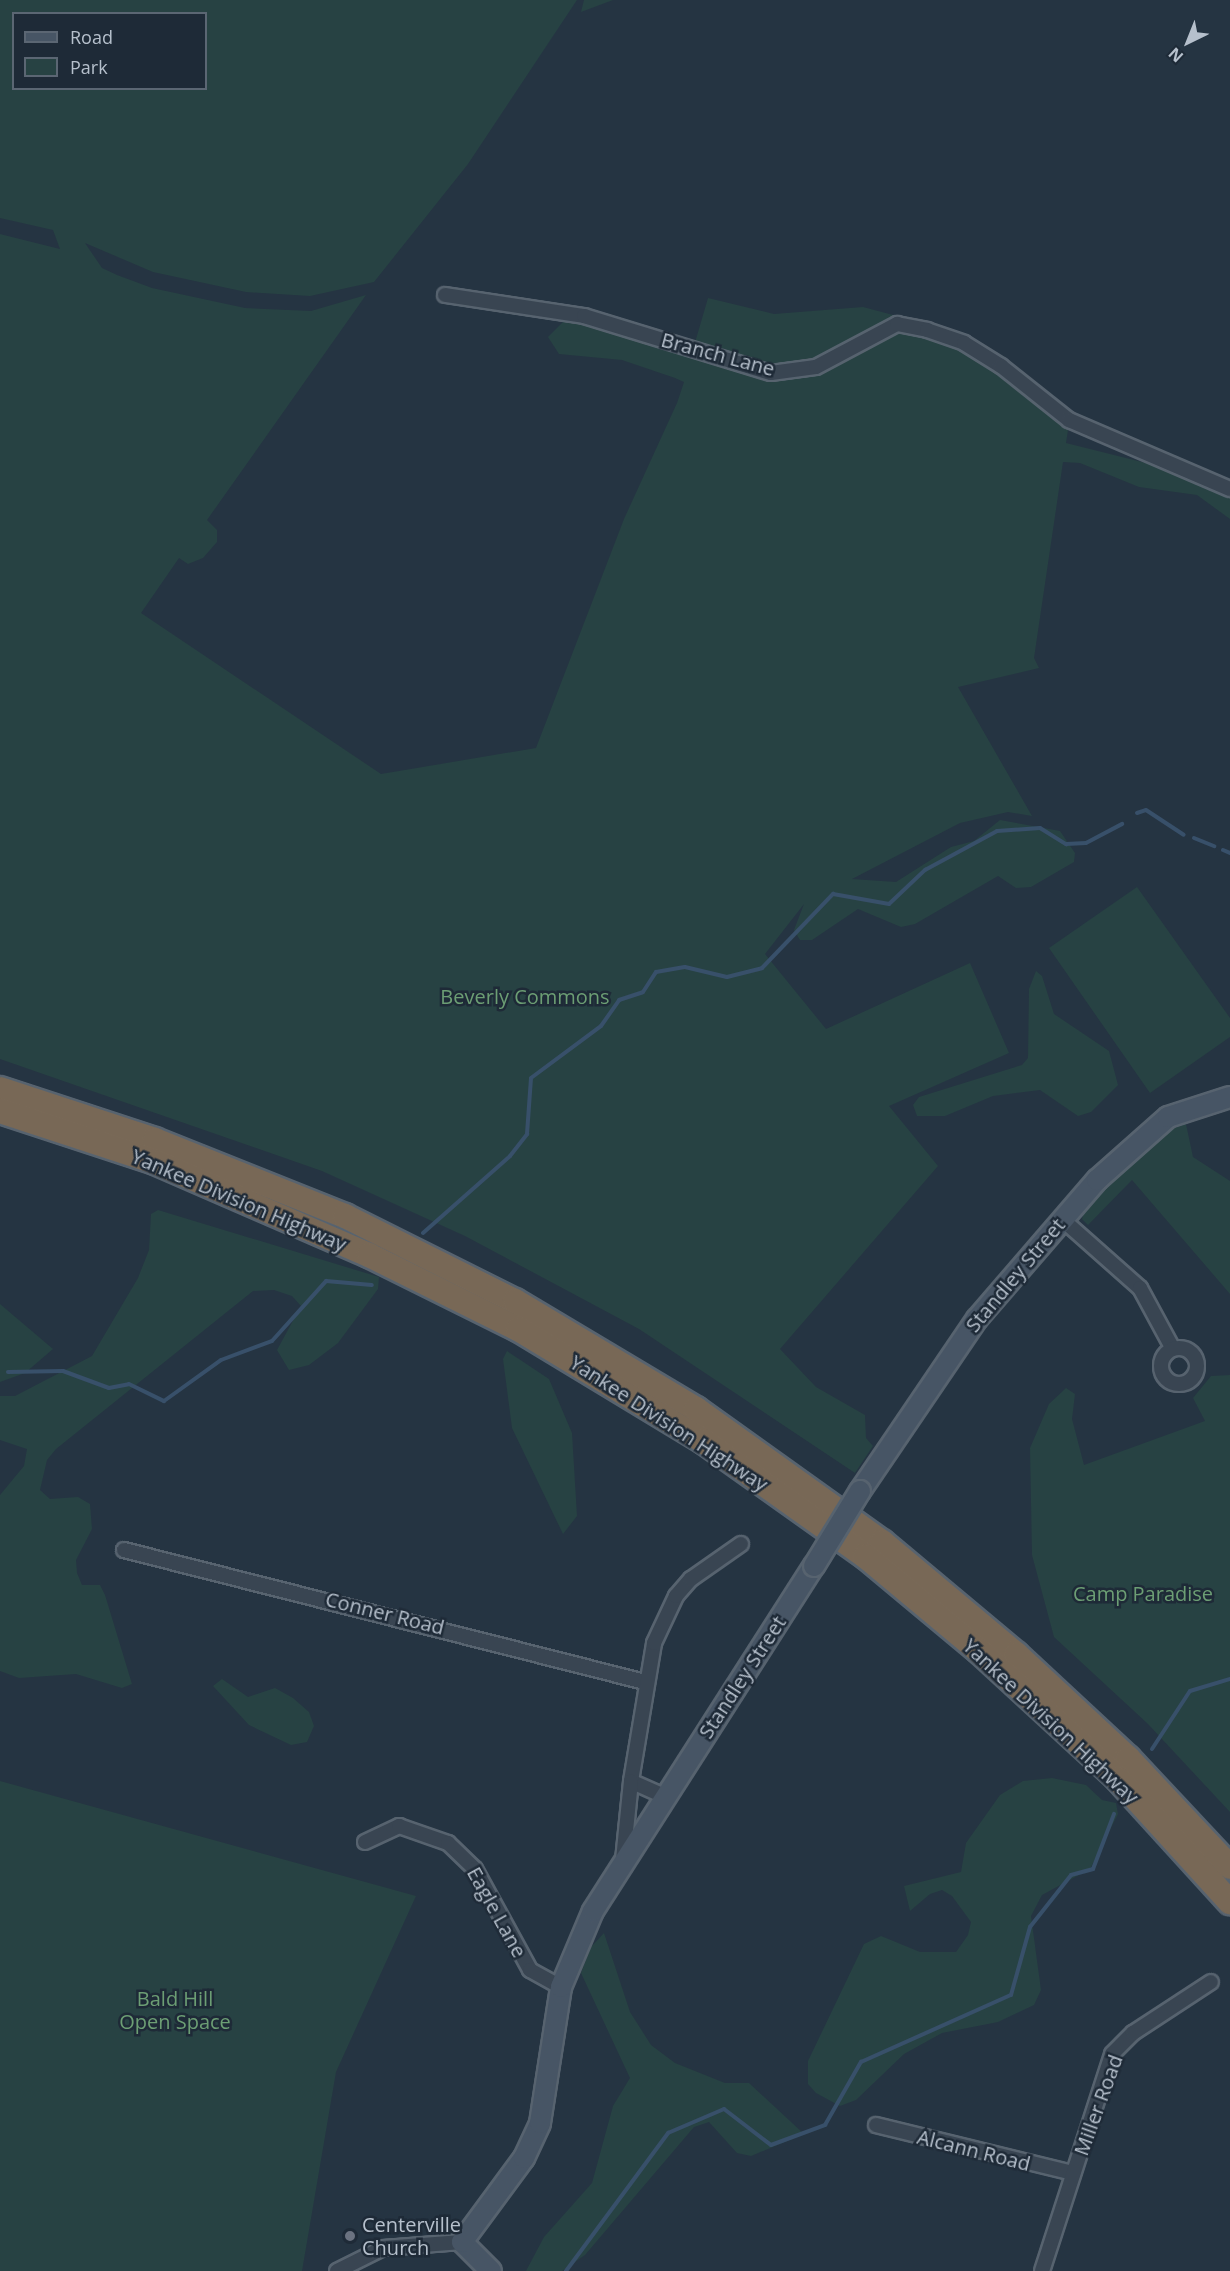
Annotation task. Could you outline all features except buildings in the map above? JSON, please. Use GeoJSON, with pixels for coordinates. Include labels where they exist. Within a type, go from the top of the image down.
{"type":"FeatureCollection","features":[{"type":"Feature","properties":{"kind":"highway","name":"Yankee Division Highway"},"geometry":{"type":"LineString","coordinates":[[0,1089],[154,1140],[345,1216],[515,1301],[676,1397],[882,1542],[1016,1654],[1128,1758],[1230,1867]]}},
{"type":"Feature","properties":{"kind":"highway","name":"Yankee Division Highway"},"geometry":{"type":"LineString","coordinates":[[0,1111],[155,1162],[369,1255],[518,1329],[703,1441],[865,1556],[978,1650],[1117,1778],[1230,1902]]}},
{"type":"Feature","properties":{"kind":"street","name":"Branch Lane"},"geometry":{"type":"LineString","coordinates":[[445,295],[584,316],[771,373],[816,368],[897,324],[927,330],[964,343],[1001,366],[1069,420],[1230,489]]}},
{"type":"Feature","properties":{"kind":"street","name":"Standley Street"},"geometry":{"type":"LineString","coordinates":[[462,2242],[524,2158],[540,2123],[561,1987],[593,1911],[623,1860],[814,1566],[860,1491],[957,1345],[1062,1219],[1153,1127],[1230,1097]]}},
{"type":"Feature","properties":{"kind":"street"},"geometry":{"type":"LineString","coordinates":[[1062,1219],[1140,1288],[1173,1349]]}},
{"type":"Feature","properties":{"kind":"street"},"geometry":{"type":"LineString","coordinates":[[623,1860],[645,1682],[654,1643],[676,1596],[703,1569],[741,1544]]}},
{"type":"Feature","properties":{"kind":"street","name":"Conner Road"},"geometry":{"type":"LineString","coordinates":[[124,1550],[645,1682]]}},
{"type":"Feature","properties":{"kind":"street"},"geometry":{"type":"LineString","coordinates":[[631,1781],[664,1796]]}},
{"type":"Feature","properties":{"kind":"street","name":"Eagle Lane"},"geometry":{"type":"LineString","coordinates":[[365,1842],[399,1826],[448,1842],[475,1869],[530,1970],[561,1987]]}},
{"type":"Feature","properties":{"kind":"street","name":"Miller Road"},"geometry":{"type":"LineString","coordinates":[[1042,2271],[1112,2054],[1133,2033],[1211,1982]]}},
{"type":"Feature","properties":{"kind":"street","name":"Alcann Road"},"geometry":{"type":"LineString","coordinates":[[876,2125],[1073,2173]]}},
{"type":"Feature","properties":{"kind":"street"},"geometry":{"type":"LineString","coordinates":[[337,2271],[383,2248],[462,2242],[491,2271]]}},
{"type":"Feature","properties":{"kind":"green space","name":"Beverly Commons"},"geometry":{"type":"Polygon","coordinates":[[[0,0],[577,0],[468,164],[374,282],[310,296],[246,292],[153,272],[85,243],[102,268],[117,275],[152,288],[245,308],[311,311],[366,295],[207,520],[217,530],[217,542],[203,558],[188,564],[179,558],[141,613],[381,774],[536,748],[624,519],[677,403],[684,382],[675,378],[622,360],[559,354],[548,337],[564,321],[694,346],[708,298],[774,314],[863,307],[942,328],[1068,430],[1066,443],[1154,465],[1230,495],[1230,519],[1197,495],[1139,487],[1080,463],[1063,462],[1034,658],[1039,668],[958,687],[1032,816],[1008,812],[960,823],[852,879],[896,882],[951,847],[974,841],[1000,820],[1060,831],[1075,853],[1074,862],[1031,887],[1016,888],[998,876],[915,924],[901,927],[858,909],[812,940],[800,940],[794,930],[804,904],[765,954],[826,1029],[970,963],[1009,1053],[889,1106],[938,1166],[780,1349],[816,1387],[865,1415],[866,1438],[873,1446],[855,1473],[639,1329],[465,1236],[322,1171],[0,1059],[0,234],[60,249],[53,230],[0,218],[0,0]]]}},
{"type":"Feature","properties":{"kind":"green space"},"geometry":{"type":"Polygon","coordinates":[[[584,0],[613,0],[581,12],[584,0]]]}},
{"type":"Feature","properties":{"kind":"green space"},"geometry":{"type":"Polygon","coordinates":[[[1137,887],[1230,1018],[1230,1037],[1150,1093],[1049,948],[1137,887]]]}},
{"type":"Feature","properties":{"kind":"green space"},"geometry":{"type":"Polygon","coordinates":[[[1036,971],[1042,976],[1054,1014],[1109,1051],[1118,1085],[1091,1112],[1078,1116],[1040,1090],[993,1096],[945,1116],[917,1116],[913,1105],[919,1097],[1022,1065],[1028,1058],[1029,989],[1036,971]]]}},
{"type":"Feature","properties":{"kind":"green space"},"geometry":{"type":"Polygon","coordinates":[[[1186,1124],[1193,1157],[1230,1181],[1230,1294],[1132,1180],[1088,1225],[1082,1219],[1086,1204],[1130,1157],[1165,1131],[1186,1124]]]}},
{"type":"Feature","properties":{"kind":"green space"},"geometry":{"type":"Polygon","coordinates":[[[158,1210],[379,1277],[378,1289],[338,1343],[309,1365],[289,1370],[277,1350],[301,1306],[292,1296],[274,1290],[253,1291],[56,1449],[47,1460],[40,1490],[50,1499],[78,1497],[90,1504],[92,1529],[76,1560],[77,1573],[82,1585],[100,1585],[105,1595],[132,1684],[122,1688],[76,1674],[19,1678],[0,1671],[0,1495],[24,1466],[27,1449],[0,1440],[0,1396],[15,1396],[92,1356],[138,1278],[149,1250],[151,1214],[158,1210]]]}},
{"type":"Feature","properties":{"kind":"green space"},"geometry":{"type":"Polygon","coordinates":[[[0,1304],[53,1349],[25,1373],[0,1382],[0,1304]]]}},
{"type":"Feature","properties":{"kind":"green space"},"geometry":{"type":"Polygon","coordinates":[[[507,1351],[549,1379],[572,1433],[577,1516],[563,1534],[512,1428],[503,1359],[507,1351]]]}},
{"type":"Feature","properties":{"kind":"green space","name":"Camp Paradise"},"geometry":{"type":"Polygon","coordinates":[[[1230,1375],[1230,1812],[1148,1724],[1054,1637],[1032,1555],[1030,1448],[1049,1404],[1066,1388],[1075,1394],[1072,1419],[1084,1465],[1205,1421],[1193,1398],[1211,1376],[1230,1375]]]}},
{"type":"Feature","properties":{"kind":"green space"},"geometry":{"type":"Polygon","coordinates":[[[222,1679],[248,1697],[275,1688],[293,1698],[309,1712],[314,1726],[307,1742],[291,1745],[249,1725],[213,1686],[222,1679]]]}},
{"type":"Feature","properties":{"kind":"green space"},"geometry":{"type":"Polygon","coordinates":[[[1052,1778],[1086,1785],[1102,1800],[1116,1803],[1118,1814],[1090,1869],[1042,1895],[1031,1916],[1041,1990],[1034,2005],[998,2022],[942,2033],[904,2054],[856,2100],[840,2106],[816,2093],[808,2084],[808,2061],[864,1944],[881,1936],[920,1952],[956,1952],[968,1935],[971,1922],[952,1896],[942,1890],[930,1894],[910,1911],[904,1886],[961,1872],[966,1843],[1000,1795],[1023,1781],[1052,1778]]]}},
{"type":"Feature","properties":{"kind":"green space","name":"Bald Hill Open Space"},"geometry":{"type":"Polygon","coordinates":[[[0,1781],[416,1896],[336,2072],[302,2271],[0,2271],[0,1781]]]}},
{"type":"Feature","properties":{"kind":"green space"},"geometry":{"type":"Polygon","coordinates":[[[604,1933],[630,2012],[651,2045],[675,2063],[725,2083],[749,2083],[804,2134],[751,2156],[737,2153],[709,2122],[694,2127],[585,2255],[562,2271],[526,2271],[544,2237],[592,2183],[613,2106],[630,2078],[581,1973],[591,1947],[604,1933]]]}},
{"type":"Feature","properties":{"kind":"waterway"},"geometry":{"type":"LineString","coordinates":[[1137,813],[1146,810],[1184,835]]}},
{"type":"Feature","properties":{"kind":"waterway"},"geometry":{"type":"LineString","coordinates":[[423,1233],[510,1156],[527,1134],[531,1078],[601,1026],[619,1000],[643,992],[656,972],[685,967],[727,977],[762,968],[833,894],[889,904],[925,870],[997,831],[1040,828],[1066,844],[1086,843],[1122,824]]}},
{"type":"Feature","properties":{"kind":"waterway"},"geometry":{"type":"LineString","coordinates":[[1194,838],[1214,846]]}},
{"type":"Feature","properties":{"kind":"waterway"},"geometry":{"type":"LineString","coordinates":[[1223,850],[1230,853]]}},
{"type":"Feature","properties":{"kind":"waterway"},"geometry":{"type":"LineString","coordinates":[[8,1372],[63,1371],[109,1388],[129,1384],[164,1401],[221,1360],[272,1341],[326,1281],[372,1285]]}},
{"type":"Feature","properties":{"kind":"waterway"},"geometry":{"type":"LineString","coordinates":[[1152,1749],[1190,1691],[1230,1679]]}},
{"type":"Feature","properties":{"kind":"waterway"},"geometry":{"type":"LineString","coordinates":[[566,2271],[668,2133],[724,2109],[771,2145],[825,2125],[861,2062],[1011,1995],[1030,1927],[1071,1875],[1093,1869],[1114,1814]]}},
{"type":"Feature","properties":{"kind":"place","name":"Centerville Church"},"geometry":{"type":"Point","coordinates":[350,2236]}}]}
